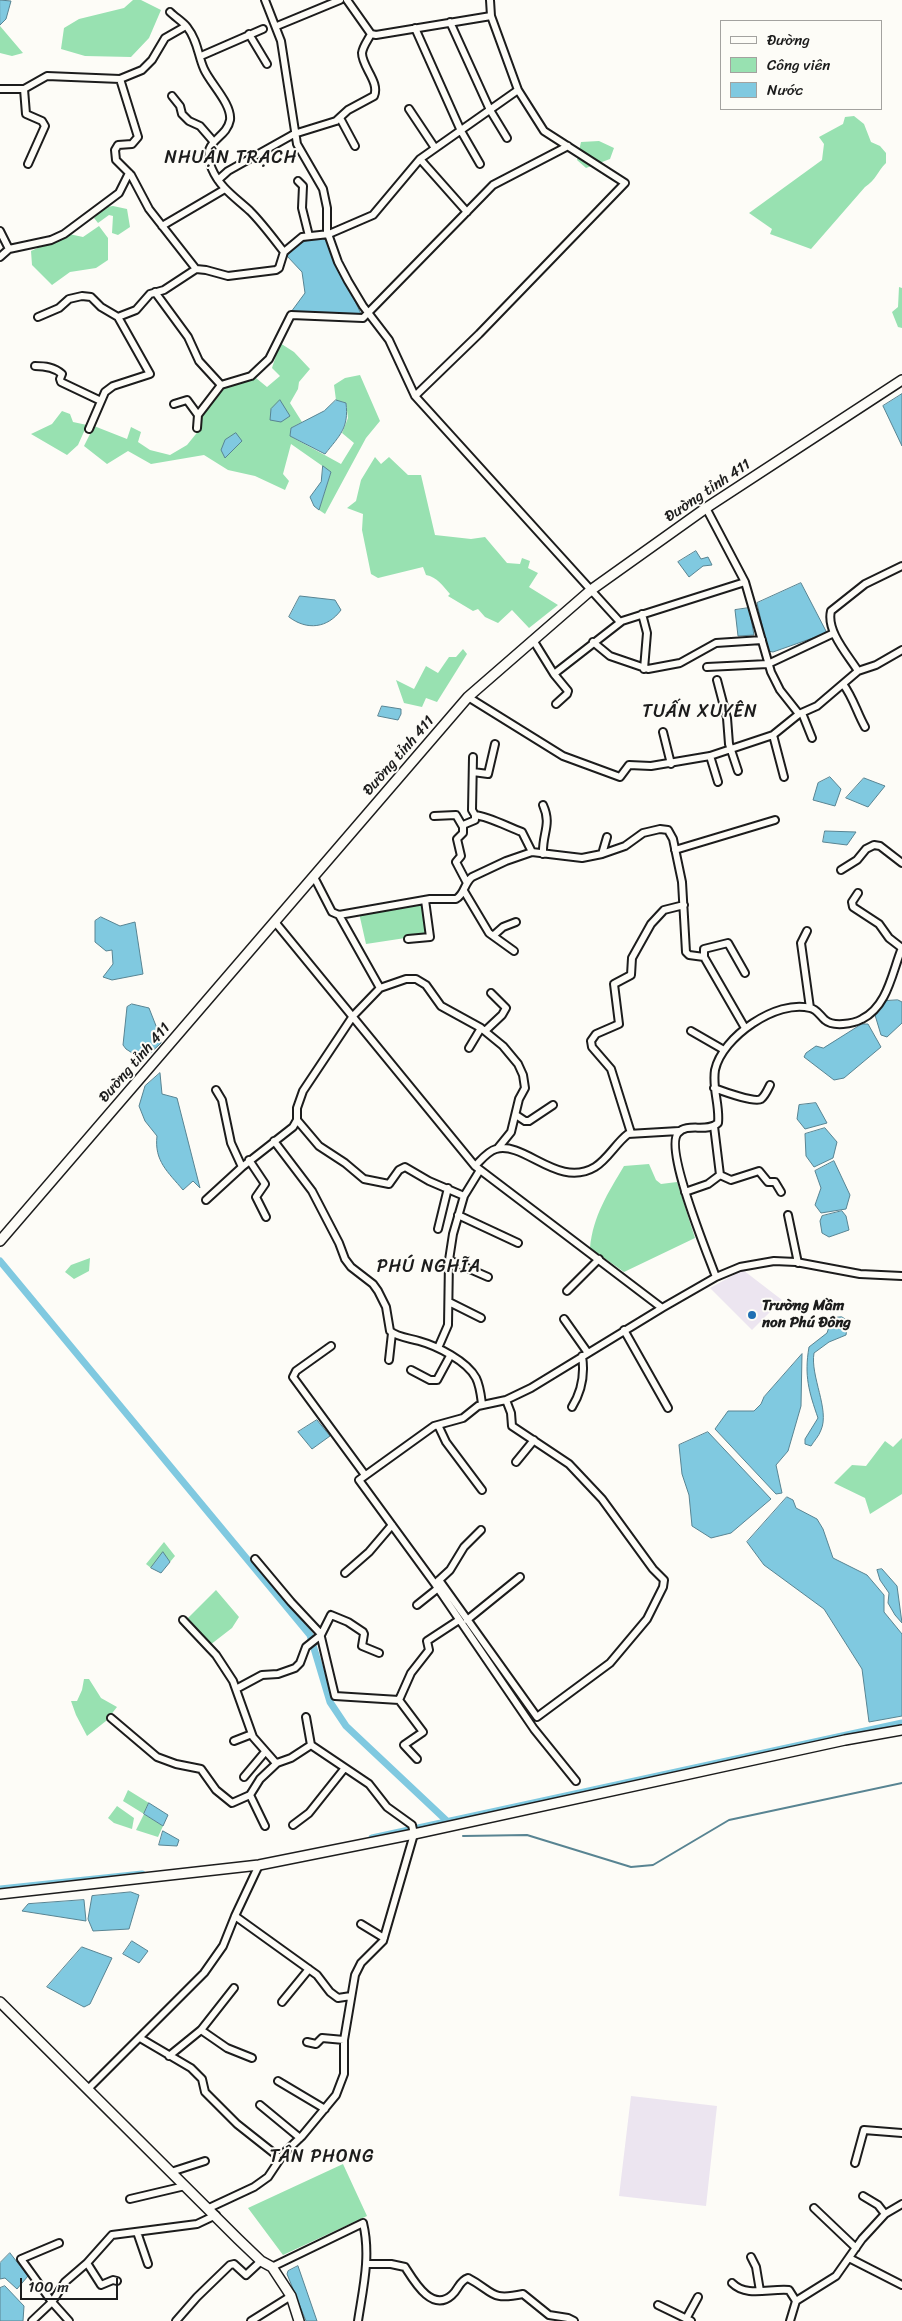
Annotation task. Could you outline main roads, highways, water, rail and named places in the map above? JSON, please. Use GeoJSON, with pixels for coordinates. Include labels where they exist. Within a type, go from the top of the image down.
{"type":"FeatureCollection","features":[{"type":"Feature","properties":{"kind":"main road","name":"Đường tỉnh 411"},"geometry":{"type":"LineString","coordinates":[[0,1241],[468,697],[591,590],[706,508],[902,380]]}},
{"type":"Feature","properties":{"kind":"main road"},"geometry":{"type":"LineString","coordinates":[[0,1894],[259,1865],[413,1830],[902,1730]]}},
{"type":"Feature","properties":{"kind":"main road"},"geometry":{"type":"LineString","coordinates":[[0,2002],[261,2261],[272,2267],[291,2296],[299,2321]]}},
{"type":"Feature","properties":{"kind":"water"},"geometry":{"type":"Polygon","coordinates":[[[0,0],[11,1],[6,19],[0,25],[0,0]]]}},
{"type":"Feature","properties":{"kind":"water"},"geometry":{"type":"Polygon","coordinates":[[[321,238],[327,240],[361,314],[291,312],[305,293],[302,272],[287,256],[301,243],[321,238]]]}},
{"type":"Feature","properties":{"kind":"water"},"geometry":{"type":"Polygon","coordinates":[[[902,394],[902,446],[883,406],[902,394]]]}},
{"type":"Feature","properties":{"kind":"water"},"geometry":{"type":"Polygon","coordinates":[[[280,400],[290,416],[281,422],[270,420],[271,409],[280,400]]]}},
{"type":"Feature","properties":{"kind":"water"},"geometry":{"type":"Polygon","coordinates":[[[336,400],[346,403],[345,425],[325,454],[290,436],[291,428],[324,411],[336,400]]]}},
{"type":"Feature","properties":{"kind":"water"},"geometry":{"type":"Polygon","coordinates":[[[236,433],[242,441],[225,458],[221,450],[225,440],[236,433]]]}},
{"type":"Feature","properties":{"kind":"water"},"geometry":{"type":"Polygon","coordinates":[[[323,466],[331,472],[319,510],[314,506],[310,497],[321,482],[323,466]]]}},
{"type":"Feature","properties":{"kind":"water"},"geometry":{"type":"Polygon","coordinates":[[[696,551],[701,559],[708,557],[712,565],[703,566],[689,577],[678,562],[696,551]]]}},
{"type":"Feature","properties":{"kind":"water"},"geometry":{"type":"Polygon","coordinates":[[[801,583],[827,633],[773,652],[768,651],[757,603],[801,583]]]}},
{"type":"Feature","properties":{"kind":"water"},"geometry":{"type":"Polygon","coordinates":[[[300,596],[335,600],[341,610],[324,624],[310,626],[303,624],[289,617],[300,596]]]}},
{"type":"Feature","properties":{"kind":"water"},"geometry":{"type":"Polygon","coordinates":[[[749,608],[754,635],[738,636],[735,610],[749,608]]]}},
{"type":"Feature","properties":{"kind":"water"},"geometry":{"type":"Polygon","coordinates":[[[382,706],[401,709],[398,720],[378,716],[382,706]]]}},
{"type":"Feature","properties":{"kind":"water"},"geometry":{"type":"Polygon","coordinates":[[[830,777],[841,789],[835,806],[813,800],[818,783],[830,777]]]}},
{"type":"Feature","properties":{"kind":"water"},"geometry":{"type":"Polygon","coordinates":[[[864,778],[885,786],[868,807],[846,798],[864,778]]]}},
{"type":"Feature","properties":{"kind":"water"},"geometry":{"type":"Polygon","coordinates":[[[825,831],[856,832],[847,845],[823,842],[825,831]]]}},
{"type":"Feature","properties":{"kind":"water"},"geometry":{"type":"Polygon","coordinates":[[[101,917],[120,926],[135,922],[143,974],[112,980],[103,977],[113,964],[112,950],[106,951],[95,942],[95,921],[101,917]]]}},
{"type":"Feature","properties":{"kind":"water"},"geometry":{"type":"Polygon","coordinates":[[[898,1000],[902,1002],[902,1023],[887,1037],[881,1035],[875,1015],[884,1001],[898,1000]]]}},
{"type":"Feature","properties":{"kind":"water"},"geometry":{"type":"Polygon","coordinates":[[[132,1004],[149,1008],[160,1036],[161,1043],[143,1060],[123,1045],[127,1007],[132,1004]]]}},
{"type":"Feature","properties":{"kind":"water"},"geometry":{"type":"Polygon","coordinates":[[[862,1024],[868,1024],[881,1047],[844,1078],[834,1080],[804,1057],[806,1053],[816,1046],[823,1048],[862,1024]]]}},
{"type":"Feature","properties":{"kind":"water"},"geometry":{"type":"Polygon","coordinates":[[[160,1073],[162,1094],[177,1098],[200,1188],[193,1181],[183,1190],[167,1172],[158,1152],[157,1136],[145,1121],[139,1106],[145,1086],[160,1073]]]}},
{"type":"Feature","properties":{"kind":"water"},"geometry":{"type":"Polygon","coordinates":[[[816,1103],[827,1123],[805,1129],[797,1119],[799,1105],[816,1103]]]}},
{"type":"Feature","properties":{"kind":"water"},"geometry":{"type":"Polygon","coordinates":[[[825,1128],[837,1142],[833,1158],[814,1167],[806,1156],[805,1134],[825,1128]]]}},
{"type":"Feature","properties":{"kind":"water"},"geometry":{"type":"Polygon","coordinates":[[[834,1161],[850,1195],[846,1209],[821,1213],[815,1205],[821,1188],[815,1171],[834,1161]]]}},
{"type":"Feature","properties":{"kind":"water"},"geometry":{"type":"Polygon","coordinates":[[[842,1211],[846,1216],[849,1230],[829,1237],[822,1233],[820,1221],[822,1216],[842,1211]]]}},
{"type":"Feature","properties":{"kind":"water"},"geometry":{"type":"Polygon","coordinates":[[[842,1317],[848,1321],[846,1335],[829,1342],[814,1353],[823,1422],[820,1432],[811,1446],[805,1444],[805,1439],[818,1418],[808,1384],[809,1347],[827,1333],[832,1318],[842,1317]]]}},
{"type":"Feature","properties":{"kind":"water"},"geometry":{"type":"Polygon","coordinates":[[[802,1354],[801,1406],[788,1451],[776,1465],[782,1493],[776,1494],[715,1429],[728,1411],[754,1411],[802,1354]]]}},
{"type":"Feature","properties":{"kind":"water"},"geometry":{"type":"Polygon","coordinates":[[[317,1420],[330,1436],[312,1449],[298,1432],[317,1420]]]}},
{"type":"Feature","properties":{"kind":"water"},"geometry":{"type":"Polygon","coordinates":[[[708,1432],[771,1499],[731,1533],[711,1538],[692,1526],[689,1495],[682,1474],[679,1445],[708,1432]]]}},
{"type":"Feature","properties":{"kind":"water"},"geometry":{"type":"Polygon","coordinates":[[[787,1497],[793,1500],[796,1508],[817,1519],[823,1529],[833,1558],[867,1575],[884,1595],[884,1612],[902,1634],[902,1716],[869,1722],[862,1669],[824,1609],[764,1565],[747,1542],[787,1497]]]}},
{"type":"Feature","properties":{"kind":"water"},"geometry":{"type":"Polygon","coordinates":[[[163,1552],[170,1562],[161,1573],[151,1568],[163,1552]]]}},
{"type":"Feature","properties":{"kind":"water"},"geometry":{"type":"Polygon","coordinates":[[[882,1569],[897,1586],[902,1623],[888,1603],[889,1593],[880,1580],[877,1570],[882,1569]]]}},
{"type":"Feature","properties":{"kind":"water"},"geometry":{"type":"Polygon","coordinates":[[[149,1803],[168,1815],[163,1826],[144,1814],[149,1803]]]}},
{"type":"Feature","properties":{"kind":"water"},"geometry":{"type":"Polygon","coordinates":[[[163,1831],[179,1840],[177,1846],[159,1845],[163,1831]]]}},
{"type":"Feature","properties":{"kind":"water"},"geometry":{"type":"Polygon","coordinates":[[[131,1892],[139,1895],[129,1929],[93,1931],[88,1919],[92,1896],[131,1892]]]}},
{"type":"Feature","properties":{"kind":"water"},"geometry":{"type":"Polygon","coordinates":[[[84,1900],[86,1921],[22,1911],[28,1904],[84,1900]]]}},
{"type":"Feature","properties":{"kind":"water"},"geometry":{"type":"Polygon","coordinates":[[[132,1941],[148,1951],[139,1963],[123,1954],[132,1941]]]}},
{"type":"Feature","properties":{"kind":"water"},"geometry":{"type":"Polygon","coordinates":[[[82,1947],[112,1958],[90,2004],[84,2007],[47,1987],[82,1947]]]}},
{"type":"Feature","properties":{"kind":"water"},"geometry":{"type":"Polygon","coordinates":[[[10,2253],[28,2276],[17,2289],[5,2278],[0,2279],[0,2263],[10,2253]]]}},
{"type":"Feature","properties":{"kind":"water"},"geometry":{"type":"Polygon","coordinates":[[[298,2266],[317,2321],[306,2321],[287,2274],[288,2271],[298,2266]]]}},
{"type":"Feature","properties":{"kind":"water"},"geometry":{"type":"Polygon","coordinates":[[[5,2286],[24,2306],[23,2321],[0,2321],[0,2288],[5,2286]]]}},
{"type":"Feature","properties":{"kind":"waterway"},"geometry":{"type":"LineString","coordinates":[[0,1261],[310,1635],[330,1702],[346,1726],[448,1822]]}},
{"type":"Feature","properties":{"kind":"waterway"},"geometry":{"type":"LineString","coordinates":[[372,1838],[902,1723]]}},
{"type":"Feature","properties":{"kind":"waterway"},"geometry":{"type":"LineString","coordinates":[[463,1836],[527,1835],[631,1867],[653,1865],[729,1820],[902,1783]]}},
{"type":"Feature","properties":{"kind":"waterway"},"geometry":{"type":"LineString","coordinates":[[0,1889],[142,1874]]}},
{"type":"Feature","properties":{"kind":"place","name":"Trường Mầm non Phú Đông"},"geometry":{"type":"Point","coordinates":[752,1315]}},
{"type":"Feature","properties":{"kind":"district","name":"NHUẬN TRẠCH"},"geometry":{"type":"Point","coordinates":[231,158]}},
{"type":"Feature","properties":{"kind":"district","name":"TUẤN XUYÊN"},"geometry":{"type":"Point","coordinates":[700,712]}},
{"type":"Feature","properties":{"kind":"district","name":"PHÚ NGHĨA"},"geometry":{"type":"Point","coordinates":[429,1267]}},
{"type":"Feature","properties":{"kind":"district","name":"TÂN PHONG"},"geometry":{"type":"Point","coordinates":[322,2157]}}]}
